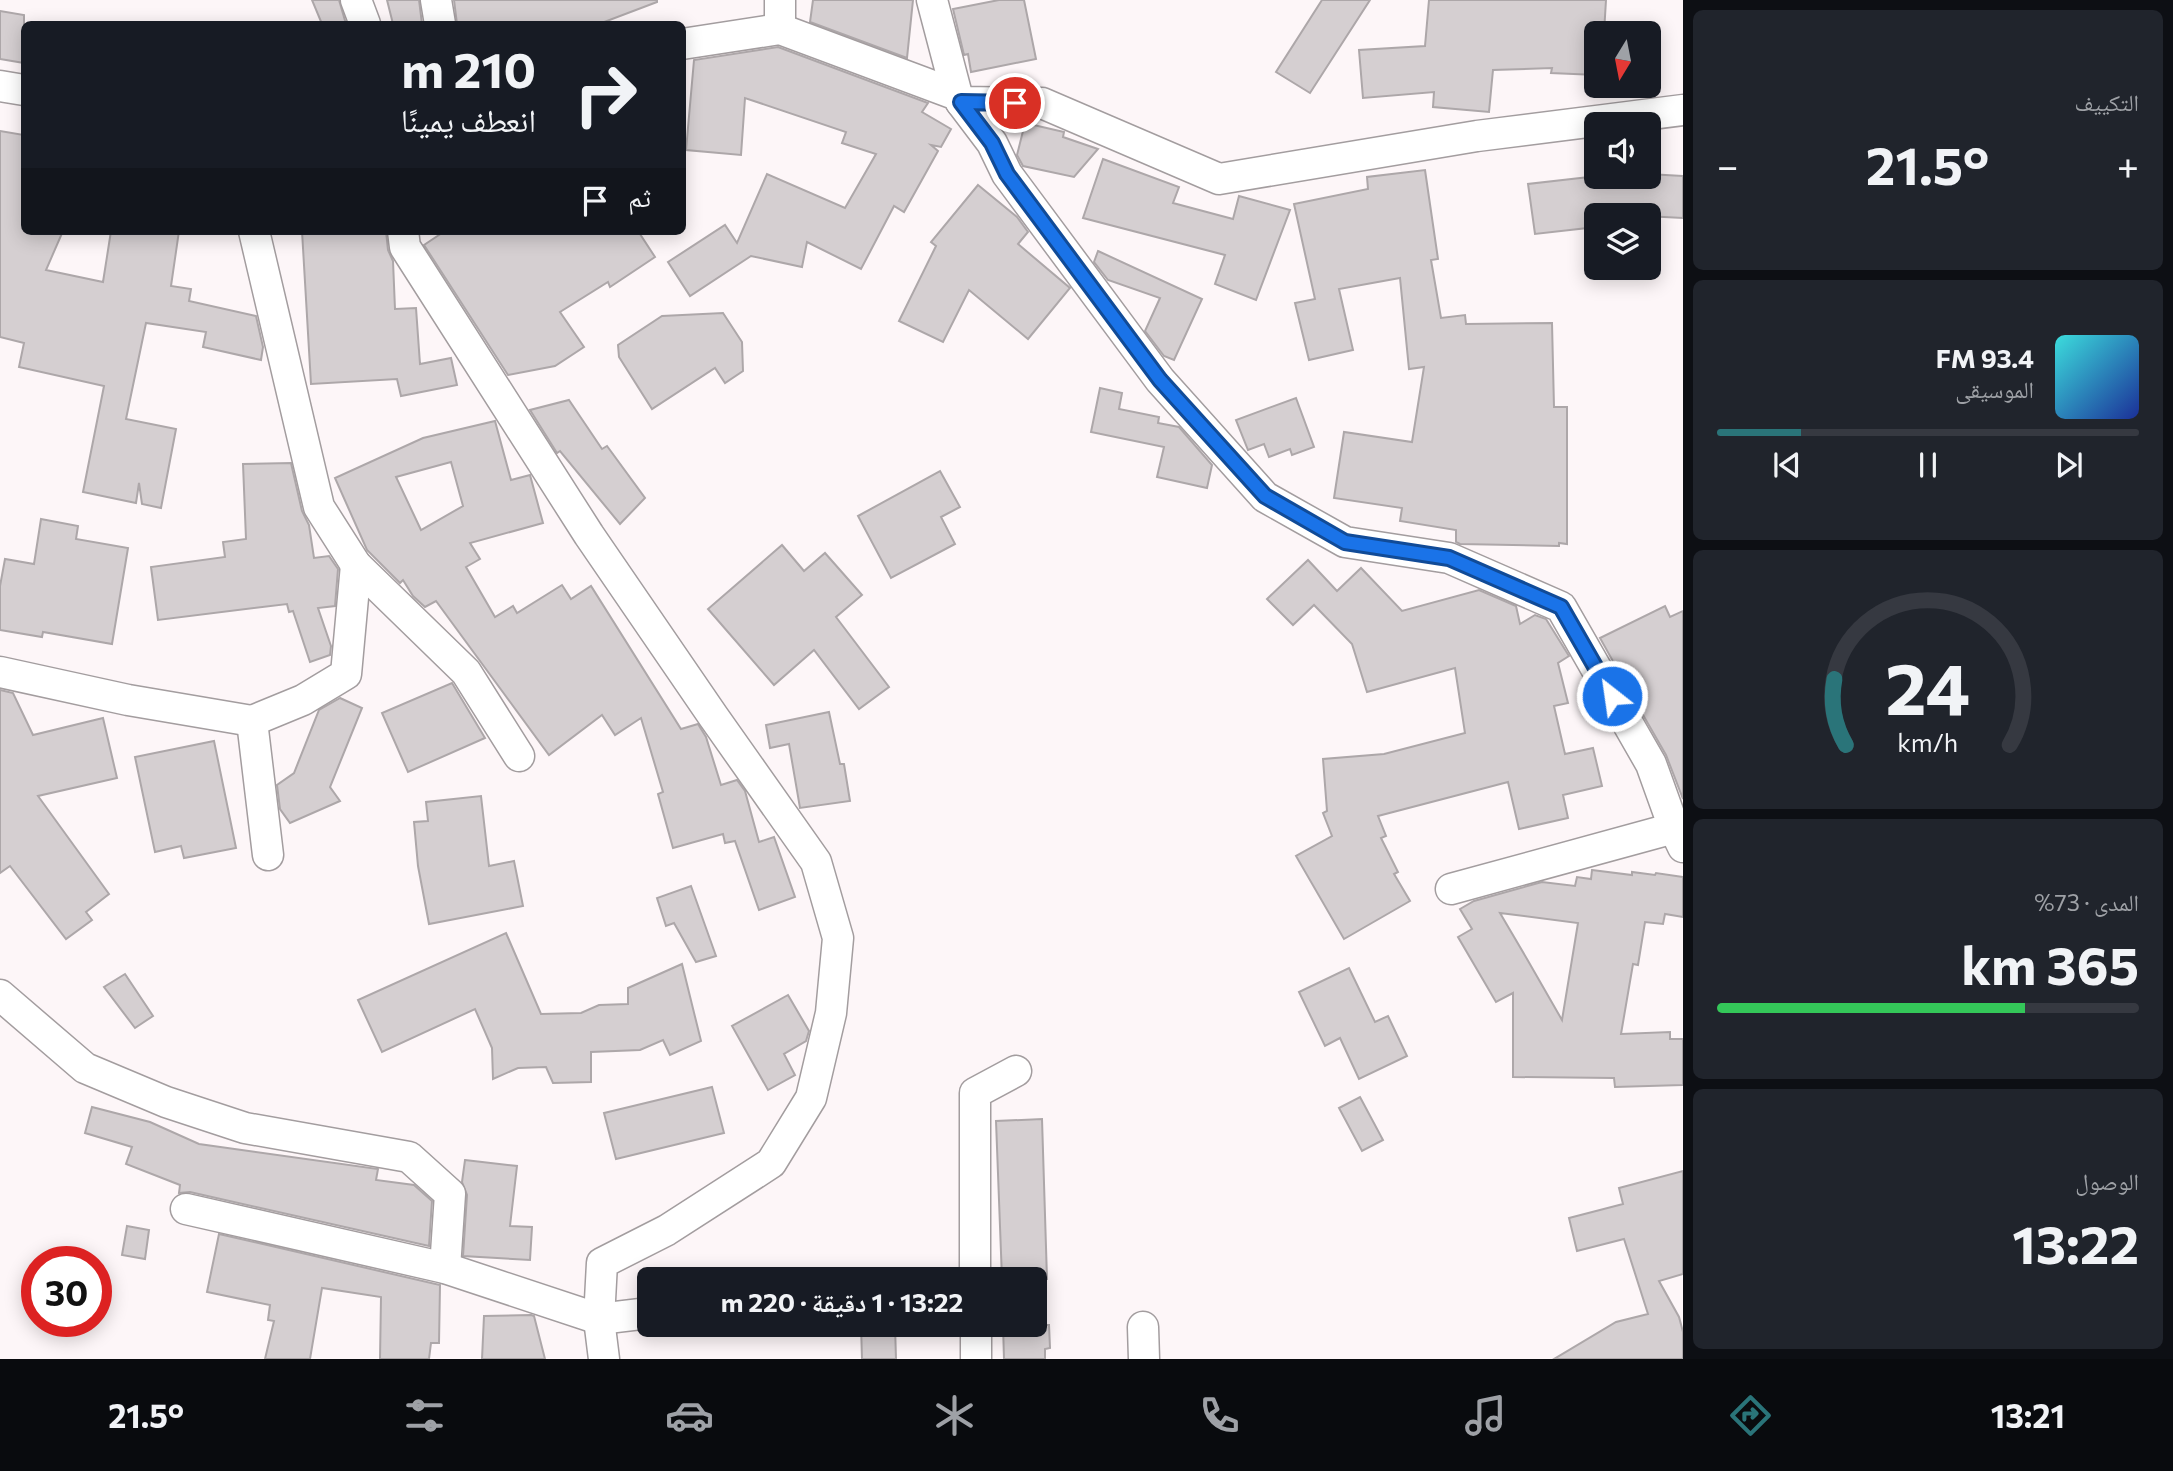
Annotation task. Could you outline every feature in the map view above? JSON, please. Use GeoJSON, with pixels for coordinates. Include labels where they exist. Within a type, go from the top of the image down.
{"type":"FeatureCollection","features":[{"type":"Feature","properties":{"kind":"street"},"geometry":{"type":"LineString","coordinates":[[356,0],[364,21]]}},
{"type":"Feature","properties":{"kind":"street"},"geometry":{"type":"LineString","coordinates":[[436,0],[440,21]]}},
{"type":"Feature","properties":{"kind":"street"},"geometry":{"type":"LineString","coordinates":[[932,0],[959,98],[992,143],[1007,174],[1160,380],[1265,496],[1345,542],[1449,558],[1561,607],[1651,764],[1678,838],[1451,889]]}},
{"type":"Feature","properties":{"kind":"street"},"geometry":{"type":"LineString","coordinates":[[686,43],[780,14],[959,98],[1042,103],[1219,179],[1477,136],[1683,110]]}},
{"type":"Feature","properties":{"kind":"street"},"geometry":{"type":"LineString","coordinates":[[0,86],[21,90]]}},
{"type":"Feature","properties":{"kind":"street"},"geometry":{"type":"LineString","coordinates":[[255,235],[319,507],[356,565],[466,672],[519,756]]}},
{"type":"Feature","properties":{"kind":"street"},"geometry":{"type":"LineString","coordinates":[[404,235],[405,247],[544,466],[697,694],[816,862],[838,938],[831,1013],[811,1098],[771,1163],[667,1230],[602,1263],[599,1319],[604,1359]]}},
{"type":"Feature","properties":{"kind":"street"},"geometry":{"type":"LineString","coordinates":[[0,672],[128,700],[252,722],[303,700],[346,674],[356,565]]}},
{"type":"Feature","properties":{"kind":"street"},"geometry":{"type":"LineString","coordinates":[[252,722],[268,855]]}},
{"type":"Feature","properties":{"kind":"street"},"geometry":{"type":"LineString","coordinates":[[0,995],[85,1068],[166,1102],[246,1128],[409,1157],[450,1194],[445,1268]]}},
{"type":"Feature","properties":{"kind":"street"},"geometry":{"type":"LineString","coordinates":[[975,1267],[975,1093],[1016,1071]]}},
{"type":"Feature","properties":{"kind":"street"},"geometry":{"type":"LineString","coordinates":[[186,1209],[445,1268],[599,1319],[637,1314]]}},
{"type":"Feature","properties":{"kind":"street"},"geometry":{"type":"LineString","coordinates":[[1143,1327],[1144,1359]]}},
{"type":"Feature","properties":{"kind":"street"},"geometry":{"type":"LineString","coordinates":[[975,1337],[976,1359]]}},
{"type":"Feature","properties":{"kind":"building"},"geometry":{"type":"Polygon","coordinates":[[[312,0],[339,0],[345,21],[321,21],[312,0]]]}},
{"type":"Feature","properties":{"kind":"building"},"geometry":{"type":"Polygon","coordinates":[[[387,0],[419,0],[422,21],[392,21],[387,0]]]}},
{"type":"Feature","properties":{"kind":"building"},"geometry":{"type":"Polygon","coordinates":[[[454,0],[657,0],[607,21],[457,21],[454,0]]]}},
{"type":"Feature","properties":{"kind":"building"},"geometry":{"type":"Polygon","coordinates":[[[813,0],[913,0],[907,58],[810,22],[813,0]]]}},
{"type":"Feature","properties":{"kind":"building"},"geometry":{"type":"Polygon","coordinates":[[[999,0],[1024,0],[1036,59],[971,72],[953,9],[999,0]]]}},
{"type":"Feature","properties":{"kind":"building"},"geometry":{"type":"Polygon","coordinates":[[[1322,0],[1370,0],[1310,93],[1276,72],[1322,0]]]}},
{"type":"Feature","properties":{"kind":"building"},"geometry":{"type":"Polygon","coordinates":[[[1429,0],[1606,0],[1605,21],[1584,21],[1584,74],[1551,73],[1552,68],[1493,70],[1489,112],[1433,107],[1434,92],[1363,98],[1359,50],[1425,46],[1429,0]]]}},
{"type":"Feature","properties":{"kind":"building"},"geometry":{"type":"Polygon","coordinates":[[[0,11],[24,15],[24,21],[21,21],[21,62],[0,59],[0,11]]]}},
{"type":"Feature","properties":{"kind":"building"},"geometry":{"type":"Polygon","coordinates":[[[778,47],[928,103],[922,112],[951,129],[941,147],[931,145],[938,151],[904,212],[894,206],[861,269],[807,242],[802,267],[751,256],[690,296],[668,262],[725,225],[737,243],[767,174],[845,208],[876,154],[842,143],[846,132],[745,98],[741,155],[686,150],[694,60],[778,47]]]}},
{"type":"Feature","properties":{"kind":"building"},"geometry":{"type":"Polygon","coordinates":[[[1025,123],[1064,132],[1063,137],[1098,149],[1074,177],[1023,166],[1017,155],[1025,123]]]}},
{"type":"Feature","properties":{"kind":"building"},"geometry":{"type":"Polygon","coordinates":[[[0,131],[21,134],[21,235],[61,235],[46,270],[103,282],[110,235],[178,235],[171,286],[191,289],[189,301],[256,316],[263,347],[261,360],[203,347],[206,332],[146,323],[126,419],[176,429],[161,508],[142,504],[139,483],[136,503],[83,492],[104,386],[19,367],[24,343],[0,337],[0,131]]]}},
{"type":"Feature","properties":{"kind":"building"},"geometry":{"type":"Polygon","coordinates":[[[1103,159],[1179,187],[1173,203],[1233,219],[1239,196],[1290,210],[1256,300],[1215,284],[1225,255],[1083,218],[1103,159]]]}},
{"type":"Feature","properties":{"kind":"building"},"geometry":{"type":"Polygon","coordinates":[[[1425,170],[1438,259],[1431,260],[1441,318],[1465,315],[1466,324],[1552,323],[1554,407],[1567,407],[1567,544],[1460,544],[1456,542],[1456,530],[1400,521],[1402,508],[1334,498],[1344,432],[1412,442],[1424,367],[1409,369],[1400,278],[1339,289],[1353,350],[1309,360],[1295,303],[1315,299],[1294,204],[1368,189],[1367,177],[1425,170]]]}},
{"type":"Feature","properties":{"kind":"building"},"geometry":{"type":"Polygon","coordinates":[[[1661,175],[1683,176],[1683,218],[1661,217],[1661,203],[1584,203],[1584,228],[1535,234],[1528,184],[1584,178],[1584,189],[1661,189],[1661,175]]]}},
{"type":"Feature","properties":{"kind":"building"},"geometry":{"type":"Polygon","coordinates":[[[978,185],[1017,217],[1028,232],[1018,244],[1070,288],[1028,339],[969,290],[943,342],[899,321],[936,246],[931,242],[978,185]]]}},
{"type":"Feature","properties":{"kind":"building"},"geometry":{"type":"Polygon","coordinates":[[[302,235],[386,235],[388,250],[393,261],[395,309],[416,308],[420,364],[451,358],[457,385],[401,396],[397,379],[311,384],[302,235]]]}},
{"type":"Feature","properties":{"kind":"building"},"geometry":{"type":"Polygon","coordinates":[[[439,235],[641,235],[655,257],[610,287],[608,282],[560,312],[584,347],[555,366],[508,375],[424,245],[439,235]]]}},
{"type":"Feature","properties":{"kind":"building"},"geometry":{"type":"Polygon","coordinates":[[[1098,251],[1202,299],[1174,360],[1164,356],[1145,331],[1160,298],[1108,280],[1094,262],[1098,251]]]}},
{"type":"Feature","properties":{"kind":"building"},"geometry":{"type":"Polygon","coordinates":[[[723,313],[742,342],[743,371],[725,383],[715,368],[652,409],[619,357],[618,345],[662,316],[723,313]]]}},
{"type":"Feature","properties":{"kind":"building"},"geometry":{"type":"Polygon","coordinates":[[[1100,388],[1122,393],[1119,409],[1159,417],[1158,423],[1179,427],[1212,465],[1207,488],[1157,477],[1164,447],[1091,432],[1100,388]]]}},
{"type":"Feature","properties":{"kind":"building"},"geometry":{"type":"Polygon","coordinates":[[[1296,398],[1314,447],[1292,455],[1290,449],[1269,457],[1264,444],[1248,450],[1236,420],[1296,398]]]}},
{"type":"Feature","properties":{"kind":"building"},"geometry":{"type":"Polygon","coordinates":[[[569,400],[602,449],[607,446],[645,498],[620,524],[560,451],[557,453],[530,410],[569,400]]]}},
{"type":"Feature","properties":{"kind":"building"},"geometry":{"type":"Polygon","coordinates":[[[495,421],[511,480],[530,475],[543,523],[470,543],[480,559],[466,567],[495,617],[513,606],[517,613],[562,585],[571,599],[591,586],[681,729],[698,724],[706,737],[721,785],[737,780],[745,791],[759,842],[774,837],[795,897],[759,910],[735,841],[725,843],[723,834],[673,848],[658,794],[663,792],[641,718],[615,735],[602,715],[549,755],[436,601],[425,607],[413,596],[403,580],[400,583],[367,550],[335,478],[423,438],[495,421]],[[451,462],[396,477],[421,530],[463,506],[451,462]]]}},
{"type":"Feature","properties":{"kind":"building"},"geometry":{"type":"Polygon","coordinates":[[[291,463],[302,511],[309,525],[314,558],[329,556],[338,569],[335,606],[318,608],[331,646],[330,655],[310,662],[293,611],[289,612],[287,604],[158,620],[151,567],[225,557],[223,542],[246,539],[243,464],[291,463]]]}},
{"type":"Feature","properties":{"kind":"building"},"geometry":{"type":"Polygon","coordinates":[[[940,471],[960,507],[941,517],[955,544],[891,578],[858,516],[940,471]]]}},
{"type":"Feature","properties":{"kind":"building"},"geometry":{"type":"Polygon","coordinates":[[[41,519],[78,526],[76,539],[128,548],[112,644],[43,632],[42,637],[0,630],[0,586],[5,559],[34,564],[41,519]]]}},
{"type":"Feature","properties":{"kind":"building"},"geometry":{"type":"Polygon","coordinates":[[[782,545],[804,571],[825,553],[862,595],[836,617],[889,687],[859,709],[814,650],[774,685],[708,609],[782,545]]]}},
{"type":"Feature","properties":{"kind":"building"},"geometry":{"type":"Polygon","coordinates":[[[1308,560],[1337,591],[1361,568],[1402,611],[1479,590],[1516,606],[1520,624],[1535,615],[1546,619],[1569,656],[1558,663],[1568,703],[1554,706],[1565,754],[1593,748],[1602,786],[1563,795],[1568,818],[1519,829],[1508,782],[1378,816],[1386,836],[1381,838],[1398,872],[1394,874],[1410,901],[1344,939],[1296,856],[1332,836],[1323,813],[1327,811],[1323,759],[1384,754],[1465,733],[1455,668],[1367,692],[1352,644],[1314,605],[1293,625],[1267,599],[1308,560]]]}},
{"type":"Feature","properties":{"kind":"building"},"geometry":{"type":"Polygon","coordinates":[[[1665,606],[1670,617],[1683,611],[1683,799],[1666,755],[1600,638],[1665,606]]]}},
{"type":"Feature","properties":{"kind":"building"},"geometry":{"type":"Polygon","coordinates":[[[452,683],[485,738],[408,772],[382,713],[452,683]]]}},
{"type":"Feature","properties":{"kind":"building"},"geometry":{"type":"Polygon","coordinates":[[[0,690],[13,693],[33,735],[103,718],[117,778],[38,796],[109,894],[86,912],[92,920],[66,939],[10,866],[0,873],[0,690]]]}},
{"type":"Feature","properties":{"kind":"building"},"geometry":{"type":"Polygon","coordinates":[[[340,698],[362,708],[330,787],[340,801],[290,823],[280,809],[277,785],[294,773],[319,710],[340,698]]]}},
{"type":"Feature","properties":{"kind":"building"},"geometry":{"type":"Polygon","coordinates":[[[829,712],[840,764],[844,764],[850,801],[800,808],[789,744],[770,748],[766,725],[829,712]]]}},
{"type":"Feature","properties":{"kind":"building"},"geometry":{"type":"Polygon","coordinates":[[[214,741],[236,848],[184,858],[181,846],[155,852],[135,757],[214,741]]]}},
{"type":"Feature","properties":{"kind":"building"},"geometry":{"type":"Polygon","coordinates":[[[481,796],[489,866],[514,861],[523,906],[429,924],[418,866],[414,822],[428,821],[426,802],[481,796]]]}},
{"type":"Feature","properties":{"kind":"building"},"geometry":{"type":"Polygon","coordinates":[[[1592,870],[1683,877],[1683,917],[1665,914],[1663,924],[1645,922],[1638,965],[1633,964],[1621,1034],[1670,1032],[1670,1039],[1683,1039],[1683,1085],[1615,1087],[1614,1078],[1513,1077],[1513,993],[1496,1002],[1458,937],[1472,929],[1460,909],[1474,901],[1542,882],[1575,886],[1577,877],[1591,879],[1592,870]],[[1500,913],[1562,1020],[1578,923],[1500,913]]]}},
{"type":"Feature","properties":{"kind":"building"},"geometry":{"type":"Polygon","coordinates":[[[691,886],[716,956],[696,962],[674,923],[666,926],[657,898],[691,886]]]}},
{"type":"Feature","properties":{"kind":"building"},"geometry":{"type":"Polygon","coordinates":[[[506,933],[541,1014],[581,1013],[599,1005],[628,1004],[628,988],[682,964],[701,1041],[670,1055],[663,1040],[640,1050],[591,1052],[591,1082],[553,1083],[546,1067],[518,1068],[493,1079],[492,1048],[475,1009],[382,1052],[358,1000],[506,933]]]}},
{"type":"Feature","properties":{"kind":"building"},"geometry":{"type":"Polygon","coordinates":[[[1349,968],[1375,1022],[1388,1016],[1407,1056],[1359,1079],[1340,1038],[1325,1046],[1299,992],[1349,968]]]}},
{"type":"Feature","properties":{"kind":"building"},"geometry":{"type":"Polygon","coordinates":[[[125,974],[153,1016],[135,1028],[104,987],[125,974]]]}},
{"type":"Feature","properties":{"kind":"building"},"geometry":{"type":"Polygon","coordinates":[[[788,995],[809,1031],[806,1041],[784,1054],[795,1075],[768,1090],[732,1026],[788,995]]]}},
{"type":"Feature","properties":{"kind":"building"},"geometry":{"type":"Polygon","coordinates":[[[712,1087],[724,1133],[616,1159],[604,1113],[712,1087]]]}},
{"type":"Feature","properties":{"kind":"building"},"geometry":{"type":"Polygon","coordinates":[[[1360,1097],[1383,1140],[1362,1151],[1339,1108],[1360,1097]]]}},
{"type":"Feature","properties":{"kind":"building"},"geometry":{"type":"Polygon","coordinates":[[[92,1107],[150,1122],[199,1144],[378,1169],[376,1180],[414,1185],[432,1201],[429,1246],[190,1192],[179,1193],[180,1185],[126,1164],[132,1147],[85,1133],[92,1107]]]}},
{"type":"Feature","properties":{"kind":"building"},"geometry":{"type":"Polygon","coordinates":[[[1042,1119],[1047,1267],[1002,1267],[996,1121],[1042,1119]]]}},
{"type":"Feature","properties":{"kind":"building"},"geometry":{"type":"Polygon","coordinates":[[[465,1160],[517,1166],[510,1226],[532,1227],[530,1260],[463,1256],[467,1195],[462,1182],[465,1160]]]}},
{"type":"Feature","properties":{"kind":"building"},"geometry":{"type":"Polygon","coordinates":[[[1683,1171],[1683,1274],[1659,1281],[1679,1317],[1683,1332],[1683,1359],[1554,1359],[1616,1322],[1648,1314],[1624,1239],[1577,1251],[1569,1218],[1623,1204],[1619,1188],[1683,1171]]]}},
{"type":"Feature","properties":{"kind":"building"},"geometry":{"type":"Polygon","coordinates":[[[127,1226],[149,1230],[145,1259],[122,1255],[127,1226]]]}},
{"type":"Feature","properties":{"kind":"building"},"geometry":{"type":"Polygon","coordinates":[[[219,1234],[440,1285],[439,1343],[431,1343],[429,1359],[380,1359],[381,1297],[322,1288],[310,1359],[265,1359],[274,1321],[268,1320],[270,1305],[207,1292],[219,1234]]]}},
{"type":"Feature","properties":{"kind":"building"},"geometry":{"type":"Polygon","coordinates":[[[484,1316],[534,1316],[545,1359],[482,1359],[484,1316]]]}},
{"type":"Feature","properties":{"kind":"building"},"geometry":{"type":"Polygon","coordinates":[[[1049,1325],[1050,1348],[1045,1349],[1045,1359],[1004,1359],[1003,1337],[1047,1337],[1049,1325]]]}},
{"type":"Feature","properties":{"kind":"building"},"geometry":{"type":"Polygon","coordinates":[[[861,1337],[895,1337],[896,1359],[862,1359],[861,1337]]]}},
{"type":"Feature","properties":{"kind":"route"},"geometry":{"type":"LineString","coordinates":[[1015,103],[961,102],[992,143],[1007,174],[1029,206],[1160,380],[1265,496],[1345,542],[1449,558],[1561,607],[1612,696]]}}]}
